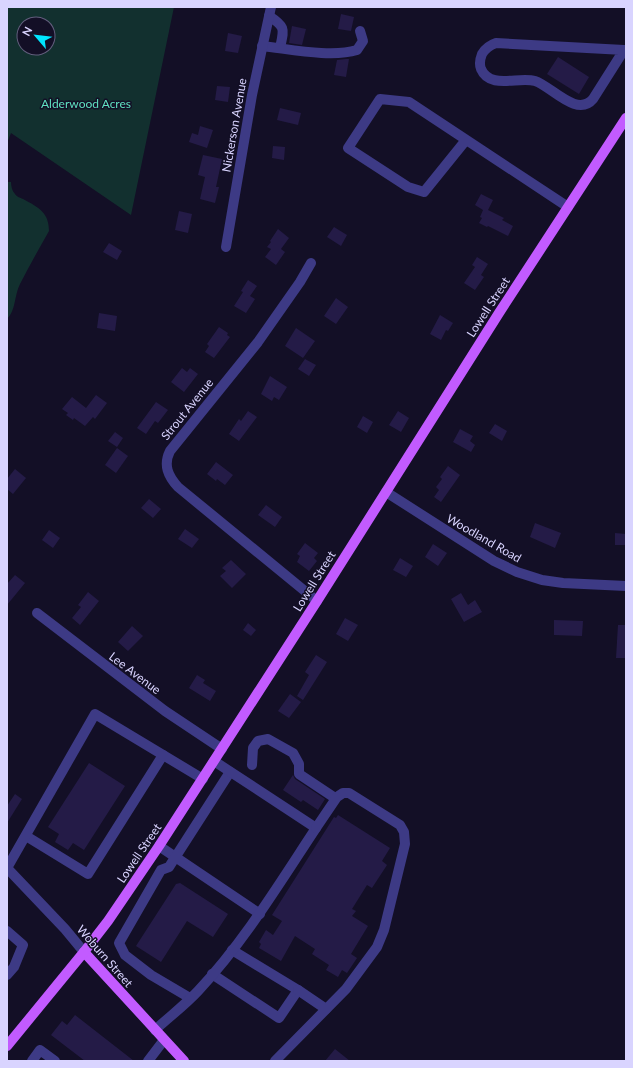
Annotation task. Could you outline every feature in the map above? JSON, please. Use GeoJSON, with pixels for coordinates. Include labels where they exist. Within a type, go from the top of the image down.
{"type":"FeatureCollection","features":[{"type":"Feature","properties":{"kind":"main road","name":"Lowell Street"},"geometry":{"type":"LineString","coordinates":[[7,1046],[84,952],[121,903],[148,863],[626,118]]}},
{"type":"Feature","properties":{"kind":"main road","name":"Woburn Street"},"geometry":{"type":"LineString","coordinates":[[84,952],[184,1061]]}},
{"type":"Feature","properties":{"kind":"street","name":"Nickerson Avenue"},"geometry":{"type":"LineString","coordinates":[[226,247],[252,95],[270,11]]}},
{"type":"Feature","properties":{"kind":"street"},"geometry":{"type":"LineString","coordinates":[[270,11],[280,24],[283,32],[280,48]]}},
{"type":"Feature","properties":{"kind":"street"},"geometry":{"type":"LineString","coordinates":[[262,46],[329,53],[348,52],[358,50],[363,41],[360,31]]}},
{"type":"Feature","properties":{"kind":"street"},"geometry":{"type":"LineString","coordinates":[[496,44],[625,50],[593,99],[589,103],[581,106],[573,104],[534,81],[502,81],[492,78],[484,73],[480,66],[480,59],[486,48],[496,44]]}},
{"type":"Feature","properties":{"kind":"street"},"geometry":{"type":"LineString","coordinates":[[466,140],[424,192],[408,187],[348,148],[380,99],[409,102],[568,207]]}},
{"type":"Feature","properties":{"kind":"street","name":"Strout Avenue"},"geometry":{"type":"LineString","coordinates":[[311,263],[258,342],[170,451],[166,466],[169,476],[178,487],[317,601]]}},
{"type":"Feature","properties":{"kind":"street","name":"Woodland Road"},"geometry":{"type":"LineString","coordinates":[[386,492],[494,560],[517,572],[542,580],[563,583],[626,586]]}},
{"type":"Feature","properties":{"kind":"street","name":"Lee Avenue"},"geometry":{"type":"LineString","coordinates":[[37,613],[165,711],[222,749]]}},
{"type":"Feature","properties":{"kind":"street"},"geometry":{"type":"LineString","coordinates":[[7,868],[95,714],[203,779]]}},
{"type":"Feature","properties":{"kind":"street"},"geometry":{"type":"LineString","coordinates":[[252,765],[253,748],[258,741],[268,739],[293,754],[299,764],[299,774],[335,798]]}},
{"type":"Feature","properties":{"kind":"street"},"geometry":{"type":"LineString","coordinates":[[26,836],[88,874],[163,754]]}},
{"type":"Feature","properties":{"kind":"street"},"geometry":{"type":"LineString","coordinates":[[214,761],[316,828]]}},
{"type":"Feature","properties":{"kind":"street"},"geometry":{"type":"LineString","coordinates":[[190,998],[151,975],[125,955],[119,943],[161,870],[169,867],[230,772]]}},
{"type":"Feature","properties":{"kind":"street"},"geometry":{"type":"LineString","coordinates":[[155,1030],[190,998],[212,974],[260,914],[335,798],[343,793],[353,795],[400,825],[406,840],[384,930],[377,947],[346,989],[275,1061]]}},
{"type":"Feature","properties":{"kind":"street"},"geometry":{"type":"LineString","coordinates":[[159,846],[260,914]]}},
{"type":"Feature","properties":{"kind":"street"},"geometry":{"type":"LineString","coordinates":[[148,863],[161,870]]}},
{"type":"Feature","properties":{"kind":"street","name":"Woburn Street"},"geometry":{"type":"LineString","coordinates":[[7,868],[65,929],[84,952]]}},
{"type":"Feature","properties":{"kind":"street"},"geometry":{"type":"LineString","coordinates":[[7,931],[23,945],[14,967],[7,975]]}},
{"type":"Feature","properties":{"kind":"street"},"geometry":{"type":"LineString","coordinates":[[232,950],[298,990],[326,1009]]}},
{"type":"Feature","properties":{"kind":"street"},"geometry":{"type":"LineString","coordinates":[[212,974],[279,1018],[298,990]]}},
{"type":"Feature","properties":{"kind":"street"},"geometry":{"type":"LineString","coordinates":[[148,1061],[164,1040]]}},
{"type":"Feature","properties":{"kind":"street"},"geometry":{"type":"LineString","coordinates":[[32,1061],[40,1050],[55,1061]]}},
{"type":"Feature","properties":{"kind":"green space","name":"Alderwood Acres"},"geometry":{"type":"Polygon","coordinates":[[[7,7],[174,7],[131,215],[11,133],[7,143],[7,7]]]}},
{"type":"Feature","properties":{"kind":"green space"},"geometry":{"type":"Polygon","coordinates":[[[7,182],[11,182],[12,190],[16,195],[42,211],[47,219],[49,231],[20,284],[12,311],[7,319],[7,182]]]}},
{"type":"Feature","properties":{"kind":"building"},"geometry":{"type":"Polygon","coordinates":[[[341,14],[354,17],[351,31],[338,29],[341,14]]]}},
{"type":"Feature","properties":{"kind":"building"},"geometry":{"type":"Polygon","coordinates":[[[292,26],[306,29],[302,45],[289,43],[292,26]]]}},
{"type":"Feature","properties":{"kind":"building"},"geometry":{"type":"Polygon","coordinates":[[[228,33],[242,36],[238,53],[225,51],[228,33]]]}},
{"type":"Feature","properties":{"kind":"building"},"geometry":{"type":"Polygon","coordinates":[[[558,57],[589,77],[579,94],[547,74],[558,57]]]}},
{"type":"Feature","properties":{"kind":"building"},"geometry":{"type":"Polygon","coordinates":[[[349,59],[346,77],[334,75],[337,60],[349,59]]]}},
{"type":"Feature","properties":{"kind":"building"},"geometry":{"type":"Polygon","coordinates":[[[217,86],[230,87],[228,102],[215,100],[217,86]]]}},
{"type":"Feature","properties":{"kind":"building"},"geometry":{"type":"Polygon","coordinates":[[[280,108],[301,113],[298,125],[277,120],[280,108]]]}},
{"type":"Feature","properties":{"kind":"building"},"geometry":{"type":"Polygon","coordinates":[[[200,126],[213,130],[207,148],[189,142],[192,133],[198,135],[200,126]]]}},
{"type":"Feature","properties":{"kind":"building"},"geometry":{"type":"Polygon","coordinates":[[[273,146],[285,147],[284,160],[272,158],[273,146]]]}},
{"type":"Feature","properties":{"kind":"building"},"geometry":{"type":"Polygon","coordinates":[[[203,155],[222,159],[216,187],[219,187],[215,203],[200,199],[205,177],[198,175],[203,155]]]}},
{"type":"Feature","properties":{"kind":"building"},"geometry":{"type":"Polygon","coordinates":[[[481,194],[493,200],[488,210],[504,218],[502,220],[513,226],[508,236],[479,223],[482,218],[480,217],[483,210],[475,205],[481,194]]]}},
{"type":"Feature","properties":{"kind":"building"},"geometry":{"type":"Polygon","coordinates":[[[179,211],[192,214],[188,233],[175,230],[179,211]]]}},
{"type":"Feature","properties":{"kind":"building"},"geometry":{"type":"Polygon","coordinates":[[[334,227],[347,235],[341,246],[327,237],[334,227]]]}},
{"type":"Feature","properties":{"kind":"building"},"geometry":{"type":"Polygon","coordinates":[[[278,229],[289,238],[281,249],[285,252],[276,265],[265,257],[271,249],[267,247],[278,229]]]}},
{"type":"Feature","properties":{"kind":"building"},"geometry":{"type":"Polygon","coordinates":[[[109,243],[122,251],[117,260],[103,252],[109,243]]]}},
{"type":"Feature","properties":{"kind":"building"},"geometry":{"type":"Polygon","coordinates":[[[477,257],[488,264],[481,275],[484,277],[475,290],[464,283],[475,267],[472,265],[477,257]]]}},
{"type":"Feature","properties":{"kind":"building"},"geometry":{"type":"Polygon","coordinates":[[[248,280],[257,286],[250,296],[255,299],[246,313],[234,306],[243,292],[241,291],[248,280]]]}},
{"type":"Feature","properties":{"kind":"building"},"geometry":{"type":"Polygon","coordinates":[[[336,298],[348,307],[336,324],[324,316],[336,298]]]}},
{"type":"Feature","properties":{"kind":"building"},"geometry":{"type":"Polygon","coordinates":[[[99,313],[117,316],[115,331],[97,328],[99,313]]]}},
{"type":"Feature","properties":{"kind":"building"},"geometry":{"type":"Polygon","coordinates":[[[440,315],[453,323],[448,331],[446,330],[441,340],[430,334],[440,315]]]}},
{"type":"Feature","properties":{"kind":"building"},"geometry":{"type":"Polygon","coordinates":[[[219,327],[228,333],[227,335],[230,337],[214,358],[205,352],[209,346],[207,344],[219,327]]]}},
{"type":"Feature","properties":{"kind":"building"},"geometry":{"type":"Polygon","coordinates":[[[296,328],[315,341],[303,358],[285,346],[296,328]]]}},
{"type":"Feature","properties":{"kind":"building"},"geometry":{"type":"Polygon","coordinates":[[[305,359],[316,365],[309,376],[298,369],[305,359]]]}},
{"type":"Feature","properties":{"kind":"building"},"geometry":{"type":"Polygon","coordinates":[[[182,368],[187,372],[190,368],[198,374],[184,392],[171,382],[182,368]]]}},
{"type":"Feature","properties":{"kind":"building"},"geometry":{"type":"Polygon","coordinates":[[[270,376],[287,387],[279,400],[274,397],[272,401],[261,394],[270,376]]]}},
{"type":"Feature","properties":{"kind":"building"},"geometry":{"type":"Polygon","coordinates":[[[96,395],[107,403],[95,419],[93,417],[85,426],[74,418],[73,420],[66,415],[68,413],[62,409],[72,397],[86,408],[96,395]]]}},
{"type":"Feature","properties":{"kind":"building"},"geometry":{"type":"Polygon","coordinates":[[[156,402],[168,410],[158,423],[155,421],[146,434],[137,428],[156,402]]]}},
{"type":"Feature","properties":{"kind":"building"},"geometry":{"type":"Polygon","coordinates":[[[248,411],[257,417],[239,441],[229,434],[239,419],[241,421],[248,411]]]}},
{"type":"Feature","properties":{"kind":"building"},"geometry":{"type":"Polygon","coordinates":[[[398,411],[409,418],[401,432],[389,425],[398,411]]]}},
{"type":"Feature","properties":{"kind":"building"},"geometry":{"type":"Polygon","coordinates":[[[363,416],[373,422],[367,433],[357,427],[363,416]]]}},
{"type":"Feature","properties":{"kind":"building"},"geometry":{"type":"Polygon","coordinates":[[[495,424],[507,431],[502,441],[489,433],[495,424]]]}},
{"type":"Feature","properties":{"kind":"building"},"geometry":{"type":"Polygon","coordinates":[[[460,429],[473,436],[470,441],[475,445],[471,452],[453,442],[460,429]]]}},
{"type":"Feature","properties":{"kind":"building"},"geometry":{"type":"Polygon","coordinates":[[[115,432],[123,438],[117,447],[108,441],[115,432]]]}},
{"type":"Feature","properties":{"kind":"building"},"geometry":{"type":"Polygon","coordinates":[[[117,448],[128,456],[116,473],[105,465],[117,448]]]}},
{"type":"Feature","properties":{"kind":"building"},"geometry":{"type":"Polygon","coordinates":[[[216,462],[233,475],[225,485],[217,479],[216,481],[207,474],[216,462]]]}},
{"type":"Feature","properties":{"kind":"building"},"geometry":{"type":"Polygon","coordinates":[[[448,466],[460,475],[441,502],[434,497],[439,490],[436,487],[442,479],[440,477],[448,466]]]}},
{"type":"Feature","properties":{"kind":"building"},"geometry":{"type":"Polygon","coordinates":[[[15,469],[26,478],[13,494],[7,489],[7,479],[15,469]]]}},
{"type":"Feature","properties":{"kind":"building"},"geometry":{"type":"Polygon","coordinates":[[[149,499],[161,509],[153,518],[141,508],[149,499]]]}},
{"type":"Feature","properties":{"kind":"building"},"geometry":{"type":"Polygon","coordinates":[[[266,505],[282,517],[275,527],[258,515],[266,505]]]}},
{"type":"Feature","properties":{"kind":"building"},"geometry":{"type":"Polygon","coordinates":[[[535,523],[561,533],[555,548],[530,537],[535,523]]]}},
{"type":"Feature","properties":{"kind":"building"},"geometry":{"type":"Polygon","coordinates":[[[185,529],[199,539],[192,548],[178,539],[185,529]]]}},
{"type":"Feature","properties":{"kind":"building"},"geometry":{"type":"Polygon","coordinates":[[[49,530],[60,538],[53,548],[42,540],[49,530]]]}},
{"type":"Feature","properties":{"kind":"building"},"geometry":{"type":"Polygon","coordinates":[[[615,533],[626,534],[626,545],[615,545],[615,533]]]}},
{"type":"Feature","properties":{"kind":"building"},"geometry":{"type":"Polygon","coordinates":[[[305,543],[318,553],[314,558],[317,561],[309,571],[297,562],[300,556],[297,554],[305,543]]]}},
{"type":"Feature","properties":{"kind":"building"},"geometry":{"type":"Polygon","coordinates":[[[433,544],[447,553],[438,566],[425,557],[433,544]]]}},
{"type":"Feature","properties":{"kind":"building"},"geometry":{"type":"Polygon","coordinates":[[[400,558],[413,566],[406,577],[393,570],[400,558]]]}},
{"type":"Feature","properties":{"kind":"building"},"geometry":{"type":"Polygon","coordinates":[[[231,560],[246,574],[232,588],[220,576],[226,571],[222,568],[231,560]]]}},
{"type":"Feature","properties":{"kind":"building"},"geometry":{"type":"Polygon","coordinates":[[[15,575],[25,583],[7,605],[7,584],[15,575]]]}},
{"type":"Feature","properties":{"kind":"building"},"geometry":{"type":"Polygon","coordinates":[[[88,592],[99,601],[80,625],[72,618],[81,607],[78,605],[88,592]]]}},
{"type":"Feature","properties":{"kind":"building"},"geometry":{"type":"Polygon","coordinates":[[[461,593],[468,605],[475,600],[482,612],[464,622],[451,599],[461,593]]]}},
{"type":"Feature","properties":{"kind":"building"},"geometry":{"type":"Polygon","coordinates":[[[345,618],[358,625],[348,641],[336,634],[345,618]]]}},
{"type":"Feature","properties":{"kind":"building"},"geometry":{"type":"Polygon","coordinates":[[[554,620],[583,621],[582,636],[554,635],[554,620]]]}},
{"type":"Feature","properties":{"kind":"building"},"geometry":{"type":"Polygon","coordinates":[[[248,623],[256,630],[251,636],[243,630],[248,623]]]}},
{"type":"Feature","properties":{"kind":"building"},"geometry":{"type":"Polygon","coordinates":[[[618,625],[626,625],[626,658],[616,658],[618,625]]]}},
{"type":"Feature","properties":{"kind":"building"},"geometry":{"type":"Polygon","coordinates":[[[132,626],[143,636],[128,651],[118,642],[132,626]]]}},
{"type":"Feature","properties":{"kind":"building"},"geometry":{"type":"Polygon","coordinates":[[[316,655],[327,662],[303,700],[297,696],[309,675],[305,672],[316,655]]]}},
{"type":"Feature","properties":{"kind":"building"},"geometry":{"type":"Polygon","coordinates":[[[197,675],[205,680],[203,683],[216,691],[210,701],[189,688],[197,675]]]}},
{"type":"Feature","properties":{"kind":"building"},"geometry":{"type":"Polygon","coordinates":[[[290,694],[301,702],[289,718],[278,711],[290,694]]]}},
{"type":"Feature","properties":{"kind":"building"},"geometry":{"type":"Polygon","coordinates":[[[89,763],[125,786],[84,850],[73,843],[68,850],[55,842],[59,834],[48,827],[89,763]]]}},
{"type":"Feature","properties":{"kind":"building"},"geometry":{"type":"Polygon","coordinates":[[[293,775],[295,779],[325,799],[318,810],[303,800],[301,802],[283,790],[293,775]]]}},
{"type":"Feature","properties":{"kind":"building"},"geometry":{"type":"Polygon","coordinates":[[[15,794],[22,799],[7,823],[7,806],[15,794]]]}},
{"type":"Feature","properties":{"kind":"building"},"geometry":{"type":"Polygon","coordinates":[[[338,815],[390,848],[382,861],[387,865],[372,888],[367,885],[352,909],[356,911],[352,916],[368,926],[351,954],[357,958],[347,973],[342,970],[338,977],[326,970],[329,965],[312,954],[315,949],[295,936],[281,961],[259,948],[261,944],[259,942],[266,930],[273,935],[282,921],[272,915],[334,817],[336,818],[338,815]]]}},
{"type":"Feature","properties":{"kind":"building"},"geometry":{"type":"Polygon","coordinates":[[[180,883],[228,914],[213,937],[187,921],[161,962],[136,946],[176,884],[180,883]]]}},
{"type":"Feature","properties":{"kind":"building"},"geometry":{"type":"Polygon","coordinates":[[[75,1015],[134,1061],[85,1061],[51,1035],[62,1021],[67,1025],[75,1015]]]}},
{"type":"Feature","properties":{"kind":"building"},"geometry":{"type":"Polygon","coordinates":[[[335,1049],[350,1061],[325,1061],[335,1049]]]}}]}
